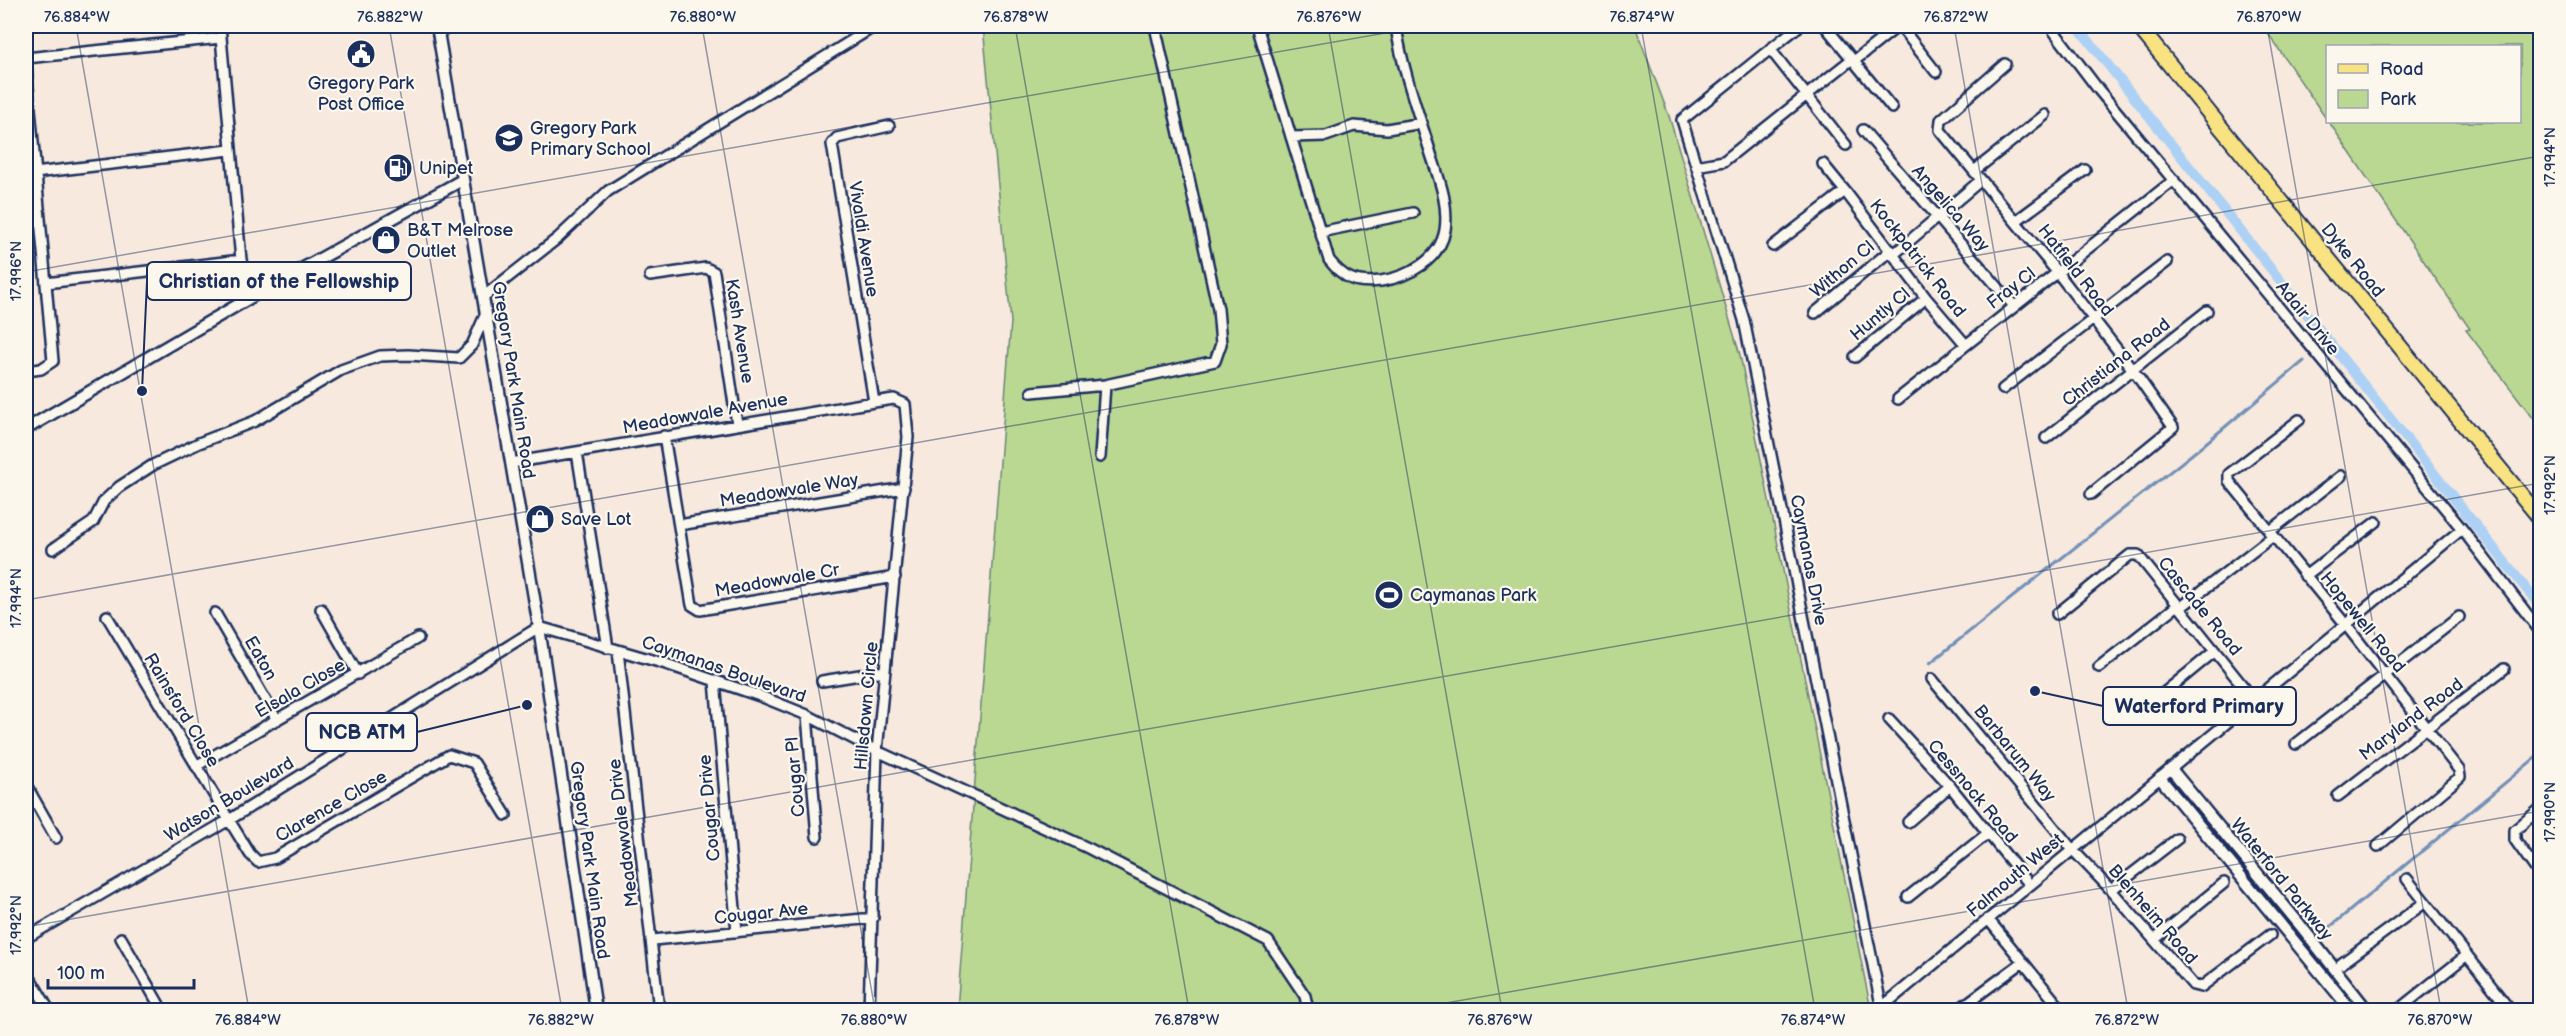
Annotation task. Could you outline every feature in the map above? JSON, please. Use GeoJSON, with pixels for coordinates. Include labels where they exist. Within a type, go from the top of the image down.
{"type":"FeatureCollection","features":[{"type":"Feature","properties":{"kind":"main road","name":"Dyke Road"},"geometry":{"type":"LineString","coordinates":[[2138,26],[2541,518]]}},
{"type":"Feature","properties":{"kind":"street"},"geometry":{"type":"LineString","coordinates":[[220,26],[241,260],[253,296]]}},
{"type":"Feature","properties":{"kind":"street"},"geometry":{"type":"LineString","coordinates":[[438,30],[447,26]]}},
{"type":"Feature","properties":{"kind":"street"},"geometry":{"type":"LineString","coordinates":[[483,297],[558,238],[608,191],[874,26]]}},
{"type":"Feature","properties":{"kind":"street"},"geometry":{"type":"LineString","coordinates":[[1032,392],[1105,385],[1215,361],[1221,344],[1218,309],[1155,26]]}},
{"type":"Feature","properties":{"kind":"street"},"geometry":{"type":"LineString","coordinates":[[1257,26],[1329,260],[1340,274],[1350,279],[1374,282],[1394,279],[1428,261],[1445,232],[1445,200],[1398,40],[1396,26]]}},
{"type":"Feature","properties":{"kind":"street"},"geometry":{"type":"LineString","coordinates":[[1799,26],[1770,49],[1846,145]]}},
{"type":"Feature","properties":{"kind":"street"},"geometry":{"type":"LineString","coordinates":[[1825,26],[1892,108]]}},
{"type":"Feature","properties":{"kind":"street"},"geometry":{"type":"LineString","coordinates":[[1696,166],[1724,161],[1806,95],[1899,26],[1936,72]]}},
{"type":"Feature","properties":{"kind":"street","name":"Adair Drive"},"geometry":{"type":"LineString","coordinates":[[2050,26],[2098,89],[2462,530],[2541,631]]}},
{"type":"Feature","properties":{"kind":"street","name":"Gregory Park Main Road"},"geometry":{"type":"LineString","coordinates":[[438,30],[539,627],[596,1011]]}},
{"type":"Feature","properties":{"kind":"street"},"geometry":{"type":"LineString","coordinates":[[26,58],[221,38]]}},
{"type":"Feature","properties":{"kind":"street","name":"Caymanas Drive"},"geometry":{"type":"LineString","coordinates":[[1770,49],[1682,120],[1744,320],[1882,1009]]}},
{"type":"Feature","properties":{"kind":"street","name":"Hatfield Road"},"geometry":{"type":"LineString","coordinates":[[2005,64],[1941,120],[1940,130],[2058,272],[2092,320],[2133,370],[2173,427],[2091,494]]}},
{"type":"Feature","properties":{"kind":"street"},"geometry":{"type":"LineString","coordinates":[[26,65],[53,360],[40,369],[26,370]]}},
{"type":"Feature","properties":{"kind":"street"},"geometry":{"type":"LineString","coordinates":[[1974,171],[2045,116]]}},
{"type":"Feature","properties":{"kind":"street"},"geometry":{"type":"LineString","coordinates":[[1291,137],[1326,136],[1354,126],[1387,129],[1422,123]]}},
{"type":"Feature","properties":{"kind":"street","name":"Vivaldi Avenue"},"geometry":{"type":"LineString","coordinates":[[874,402],[832,144],[837,138],[889,126]]}},
{"type":"Feature","properties":{"kind":"street","name":"Angelica Way"},"geometry":{"type":"LineString","coordinates":[[1863,130],[2014,306]]}},
{"type":"Feature","properties":{"kind":"street"},"geometry":{"type":"LineString","coordinates":[[26,174],[230,150]]}},
{"type":"Feature","properties":{"kind":"street","name":"Kockpatrick Road"},"geometry":{"type":"LineString","coordinates":[[1823,165],[1966,345]]}},
{"type":"Feature","properties":{"kind":"street"},"geometry":{"type":"LineString","coordinates":[[2016,221],[2085,170]]}},
{"type":"Feature","properties":{"kind":"street"},"geometry":{"type":"LineString","coordinates":[[26,429],[253,296],[462,180]]}},
{"type":"Feature","properties":{"kind":"street","name":"Withon Cl"},"geometry":{"type":"LineString","coordinates":[[1815,313],[1938,219],[1981,180]]}},
{"type":"Feature","properties":{"kind":"street","name":"Fray Cl"},"geometry":{"type":"LineString","coordinates":[[1898,399],[2174,180]]}},
{"type":"Feature","properties":{"kind":"street","name":"Kockpatrick Road"},"geometry":{"type":"LineString","coordinates":[[1773,246],[1845,191]]}},
{"type":"Feature","properties":{"kind":"street"},"geometry":{"type":"LineString","coordinates":[[1320,232],[1413,213]]}},
{"type":"Feature","properties":{"kind":"street"},"geometry":{"type":"LineString","coordinates":[[46,283],[241,260]]}},
{"type":"Feature","properties":{"kind":"street"},"geometry":{"type":"LineString","coordinates":[[2003,389],[2167,262]]}},
{"type":"Feature","properties":{"kind":"street","name":"Kash Avenue"},"geometry":{"type":"LineString","coordinates":[[650,276],[706,268],[714,272],[737,424]]}},
{"type":"Feature","properties":{"kind":"street","name":"Huntly Cl"},"geometry":{"type":"LineString","coordinates":[[1855,357],[1926,297]]}},
{"type":"Feature","properties":{"kind":"street","name":"Christiana Road"},"geometry":{"type":"LineString","coordinates":[[2046,438],[2207,311]]}},
{"type":"Feature","properties":{"kind":"street"},"geometry":{"type":"LineString","coordinates":[[53,549],[93,522],[105,501],[112,494],[153,465],[199,443],[255,421],[341,370],[380,356],[459,358],[472,345],[486,313]]}},
{"type":"Feature","properties":{"kind":"street"},"geometry":{"type":"LineString","coordinates":[[1100,457],[1105,385]]}},
{"type":"Feature","properties":{"kind":"street","name":"Meadowvale Avenue"},"geometry":{"type":"LineString","coordinates":[[511,463],[894,399],[905,404]]}},
{"type":"Feature","properties":{"kind":"street","name":"Hillsdown Circle"},"geometry":{"type":"LineString","coordinates":[[869,1011],[877,751],[904,488],[908,437],[905,404]]}},
{"type":"Feature","properties":{"kind":"street","name":"Hopewell Road"},"geometry":{"type":"LineString","coordinates":[[2299,420],[2228,477],[2271,534],[2427,727],[2458,770],[2460,777],[2378,846]]}},
{"type":"Feature","properties":{"kind":"street","name":"Meadowvale Cr"},"geometry":{"type":"LineString","coordinates":[[664,436],[692,605],[700,610],[895,577]]}},
{"type":"Feature","properties":{"kind":"street"},"geometry":{"type":"LineString","coordinates":[[577,452],[608,648]]}},
{"type":"Feature","properties":{"kind":"street"},"geometry":{"type":"LineString","coordinates":[[2098,667],[2179,607],[2341,476]]}},
{"type":"Feature","properties":{"kind":"street","name":"Meadowvale Way"},"geometry":{"type":"LineString","coordinates":[[679,525],[904,488]]}},
{"type":"Feature","properties":{"kind":"street"},"geometry":{"type":"LineString","coordinates":[[2305,576],[2376,522]]}},
{"type":"Feature","properties":{"kind":"street","name":"Falmouth West"},"geometry":{"type":"LineString","coordinates":[[1882,1009],[2072,849],[2462,530]]}},
{"type":"Feature","properties":{"kind":"street","name":"Cascade Road"},"geometry":{"type":"LineString","coordinates":[[2057,614],[2133,554],[2138,555],[2254,700]]}},
{"type":"Feature","properties":{"kind":"street"},"geometry":{"type":"LineString","coordinates":[[321,609],[358,675]]}},
{"type":"Feature","properties":{"kind":"street","name":"Eaton"},"geometry":{"type":"LineString","coordinates":[[215,613],[277,720]]}},
{"type":"Feature","properties":{"kind":"street","name":"Rainsford Close"},"geometry":{"type":"LineString","coordinates":[[107,615],[229,820]]}},
{"type":"Feature","properties":{"kind":"street"},"geometry":{"type":"LineString","coordinates":[[2296,744],[2459,617]]}},
{"type":"Feature","properties":{"kind":"street","name":"Caymanas Boulevard"},"geometry":{"type":"LineString","coordinates":[[539,627],[666,664],[760,696],[807,715],[877,751],[1088,848],[1268,941],[1305,996],[1308,1011]]}},
{"type":"Feature","properties":{"kind":"street","name":"Watson Boulevard"},"geometry":{"type":"LineString","coordinates":[[26,938],[229,820],[539,627]]}},
{"type":"Feature","properties":{"kind":"street","name":"Elsala Close"},"geometry":{"type":"LineString","coordinates":[[196,766],[358,675],[418,638]]}},
{"type":"Feature","properties":{"kind":"street","name":"Meadowvale Drive"},"geometry":{"type":"LineString","coordinates":[[618,651],[660,1011]]}},
{"type":"Feature","properties":{"kind":"street"},"geometry":{"type":"LineString","coordinates":[[2136,716],[2215,651]]}},
{"type":"Feature","properties":{"kind":"street","name":"Maryland Road"},"geometry":{"type":"LineString","coordinates":[[2338,796],[2504,669]]}},
{"type":"Feature","properties":{"kind":"street"},"geometry":{"type":"LineString","coordinates":[[822,681],[885,671]]}},
{"type":"Feature","properties":{"kind":"street","name":"Barbarum Way"},"geometry":{"type":"LineString","coordinates":[[1932,679],[2072,849]]}},
{"type":"Feature","properties":{"kind":"street","name":"Cougar Drive"},"geometry":{"type":"LineString","coordinates":[[715,681],[737,932]]}},
{"type":"Feature","properties":{"kind":"street","name":"Cougar Pl"},"geometry":{"type":"LineString","coordinates":[[807,715],[817,837]]}},
{"type":"Feature","properties":{"kind":"street","name":"Cessnock Road"},"geometry":{"type":"LineString","coordinates":[[1889,718],[1950,786],[2030,885]]}},
{"type":"Feature","properties":{"kind":"street","name":"Clarence Close"},"geometry":{"type":"LineString","coordinates":[[229,820],[250,854],[258,862],[275,858],[449,755],[474,763],[506,815]]}},
{"type":"Feature","properties":{"kind":"street","name":"Waterford Parkway"},"geometry":{"type":"LineString","coordinates":[[2171,769],[2300,925],[2367,1011]]}},
{"type":"Feature","properties":{"kind":"street","name":"Waterford Parkway"},"geometry":{"type":"LineString","coordinates":[[2160,778],[2351,1011]]}},
{"type":"Feature","properties":{"kind":"street"},"geometry":{"type":"LineString","coordinates":[[26,785],[56,838]]}},
{"type":"Feature","properties":{"kind":"street"},"geometry":{"type":"LineString","coordinates":[[1908,822],[1950,786]]}},
{"type":"Feature","properties":{"kind":"street"},"geometry":{"type":"LineString","coordinates":[[2541,809],[2515,830],[2514,835],[2515,840],[2541,875]]}},
{"type":"Feature","properties":{"kind":"street"},"geometry":{"type":"LineString","coordinates":[[1908,897],[1987,834]]}},
{"type":"Feature","properties":{"kind":"street"},"geometry":{"type":"LineString","coordinates":[[2111,890],[2177,839]]}},
{"type":"Feature","properties":{"kind":"street","name":"Blenheim Road"},"geometry":{"type":"LineString","coordinates":[[2072,849],[2197,987],[2201,987],[2270,935]]}},
{"type":"Feature","properties":{"kind":"street"},"geometry":{"type":"LineString","coordinates":[[2407,879],[2506,1007],[2493,1011]]}},
{"type":"Feature","properties":{"kind":"street"},"geometry":{"type":"LineString","coordinates":[[2154,940],[2224,883]]}},
{"type":"Feature","properties":{"kind":"street"},"geometry":{"type":"LineString","coordinates":[[2341,964],[2424,903]]}},
{"type":"Feature","properties":{"kind":"street","name":"Cougar Ave"},"geometry":{"type":"LineString","coordinates":[[653,940],[873,918]]}},
{"type":"Feature","properties":{"kind":"street"},"geometry":{"type":"LineString","coordinates":[[1988,919],[2062,1011]]}},
{"type":"Feature","properties":{"kind":"street"},"geometry":{"type":"LineString","coordinates":[[121,938],[162,1011]]}},
{"type":"Feature","properties":{"kind":"street"},"geometry":{"type":"LineString","coordinates":[[2398,1011],[2467,955]]}},
{"type":"Feature","properties":{"kind":"street"},"geometry":{"type":"LineString","coordinates":[[1958,1011],[2023,962]]}},
{"type":"Feature","properties":{"kind":"street"},"geometry":{"type":"LineString","coordinates":[[26,971],[49,1011]]}},
{"type":"Feature","properties":{"kind":"green space","name":"Caymanas Park"},"geometry":{"type":"Polygon","coordinates":[[[983,26],[1635,26],[1669,116],[1740,355],[1871,1010],[957,1010],[1011,322],[983,26]]]}},
{"type":"Feature","properties":{"kind":"green space"},"geometry":{"type":"Polygon","coordinates":[[[2263,26],[2540,26],[2540,427],[2466,330],[2470,329],[2330,123],[2521,123],[2521,45],[2326,45],[2326,119],[2263,26]]]}},
{"type":"Feature","properties":{"kind":"waterway"},"geometry":{"type":"LineString","coordinates":[[2077,26],[2540,606]]}},
{"type":"Feature","properties":{"kind":"waterway"},"geometry":{"type":"LineString","coordinates":[[1930,663],[2201,447],[2304,361]]}},
{"type":"Feature","properties":{"kind":"waterway"},"geometry":{"type":"LineString","coordinates":[[2319,936],[2540,754]]}},
{"type":"Feature","properties":{"kind":"place","name":"Gregory Park Post Office"},"geometry":{"type":"Point","coordinates":[361,54]}},
{"type":"Feature","properties":{"kind":"place","name":"Gregory Park Primary School"},"geometry":{"type":"Point","coordinates":[509,138]}},
{"type":"Feature","properties":{"kind":"place","name":"Unipet"},"geometry":{"type":"Point","coordinates":[398,168]}},
{"type":"Feature","properties":{"kind":"place","name":"B&T Melrose Outlet"},"geometry":{"type":"Point","coordinates":[386,240]}},
{"type":"Feature","properties":{"kind":"place","name":"Christian of the Fellowship"},"geometry":{"type":"Point","coordinates":[142,391]}},
{"type":"Feature","properties":{"kind":"place","name":"Save Lot"},"geometry":{"type":"Point","coordinates":[540,519]}},
{"type":"Feature","properties":{"kind":"place","name":"Caymanas Park"},"geometry":{"type":"Point","coordinates":[1389,595]}},
{"type":"Feature","properties":{"kind":"place","name":"Waterford Primary"},"geometry":{"type":"Point","coordinates":[2035,691]}},
{"type":"Feature","properties":{"kind":"place","name":"NCB ATM"},"geometry":{"type":"Point","coordinates":[527,705]}}]}
